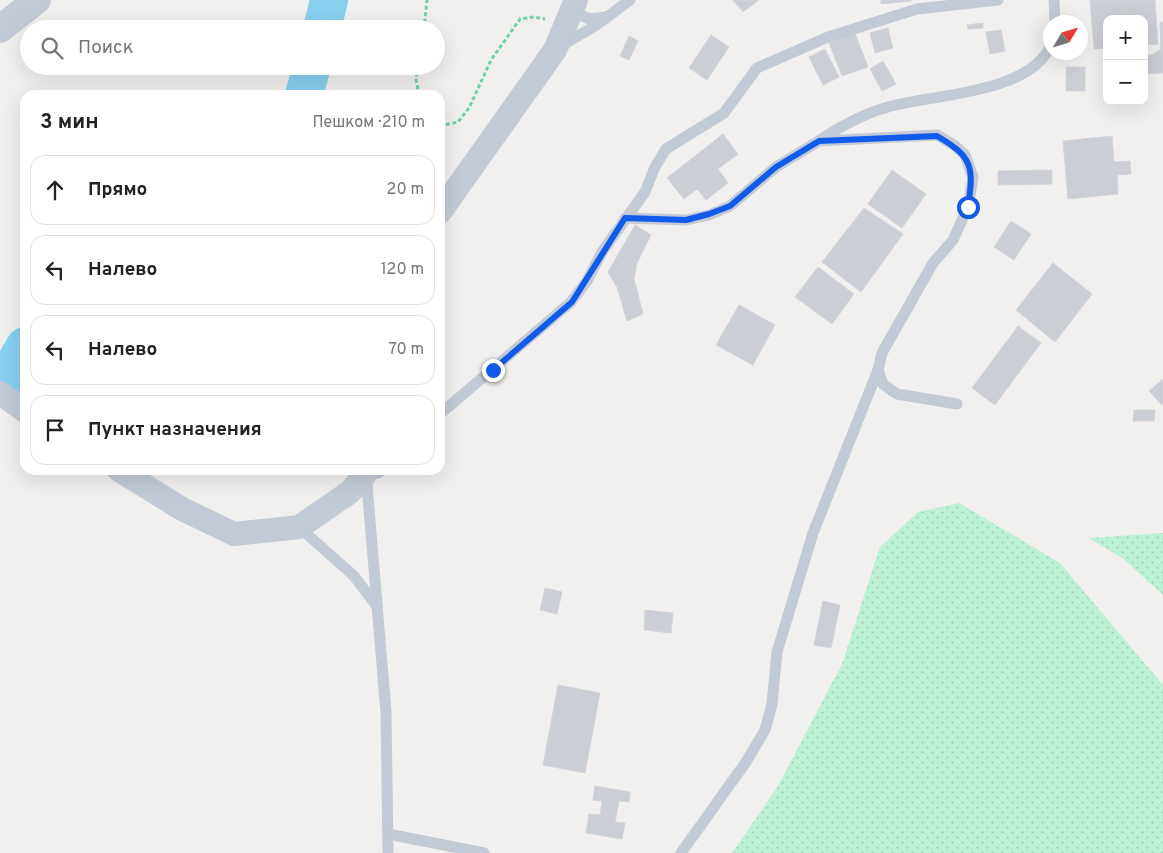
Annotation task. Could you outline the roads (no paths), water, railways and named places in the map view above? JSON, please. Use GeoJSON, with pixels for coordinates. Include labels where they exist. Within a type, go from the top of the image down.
{"type":"FeatureCollection","features":[{"type":"Feature","properties":{"kind":"street"},"geometry":{"type":"LineString","coordinates":[[0,29],[37,0]]}},
{"type":"Feature","properties":{"kind":"street"},"geometry":{"type":"LineString","coordinates":[[445,205],[555,50],[573,8]]}},
{"type":"Feature","properties":{"kind":"street"},"geometry":{"type":"LineString","coordinates":[[0,393],[20,407]]}},
{"type":"Feature","properties":{"kind":"street"},"geometry":{"type":"LineString","coordinates":[[127,475],[182,509],[234,534],[300,527],[350,492],[368,475]]}},
{"type":"Feature","properties":{"kind":"lane"},"geometry":{"type":"LineString","coordinates":[[555,50],[609,16],[630,0]]}},
{"type":"Feature","properties":{"kind":"lane"},"geometry":{"type":"LineString","coordinates":[[445,410],[572,302],[625,218],[645,192],[655,167],[666,149],[724,113],[757,68],[828,37],[917,9],[998,0]]}},
{"type":"Feature","properties":{"kind":"lane"},"geometry":{"type":"LineString","coordinates":[[1054,0],[1055,15]]}},
{"type":"Feature","properties":{"kind":"lane"},"geometry":{"type":"LineString","coordinates":[[573,8],[579,14],[589,19],[609,16]]}},
{"type":"Feature","properties":{"kind":"lane"},"geometry":{"type":"LineString","coordinates":[[625,218],[686,220],[730,206],[776,167],[819,141],[844,123],[888,107],[983,88],[1024,74],[1043,59]]}},
{"type":"Feature","properties":{"kind":"lane"},"geometry":{"type":"LineString","coordinates":[[681,853],[746,762],[765,730],[772,704],[777,652],[814,533],[878,370],[882,353],[933,263],[953,240],[968,207],[973,177],[965,156],[954,145],[937,136],[819,141]]}},
{"type":"Feature","properties":{"kind":"lane"},"geometry":{"type":"LineString","coordinates":[[878,370],[883,384],[897,394],[957,404]]}},
{"type":"Feature","properties":{"kind":"lane"},"geometry":{"type":"LineString","coordinates":[[372,475],[376,605],[386,712],[388,853]]}},
{"type":"Feature","properties":{"kind":"lane"},"geometry":{"type":"LineString","coordinates":[[300,527],[354,576],[376,605]]}},
{"type":"Feature","properties":{"kind":"lane"},"geometry":{"type":"LineString","coordinates":[[388,834],[484,853]]}},
{"type":"Feature","properties":{"kind":"waterway"},"geometry":{"type":"LineString","coordinates":[[324,20],[329,0]]}},
{"type":"Feature","properties":{"kind":"waterway"},"geometry":{"type":"LineString","coordinates":[[305,90],[310,75]]}},
{"type":"Feature","properties":{"kind":"waterway"},"geometry":{"type":"LineString","coordinates":[[0,388],[20,354]]}}]}
